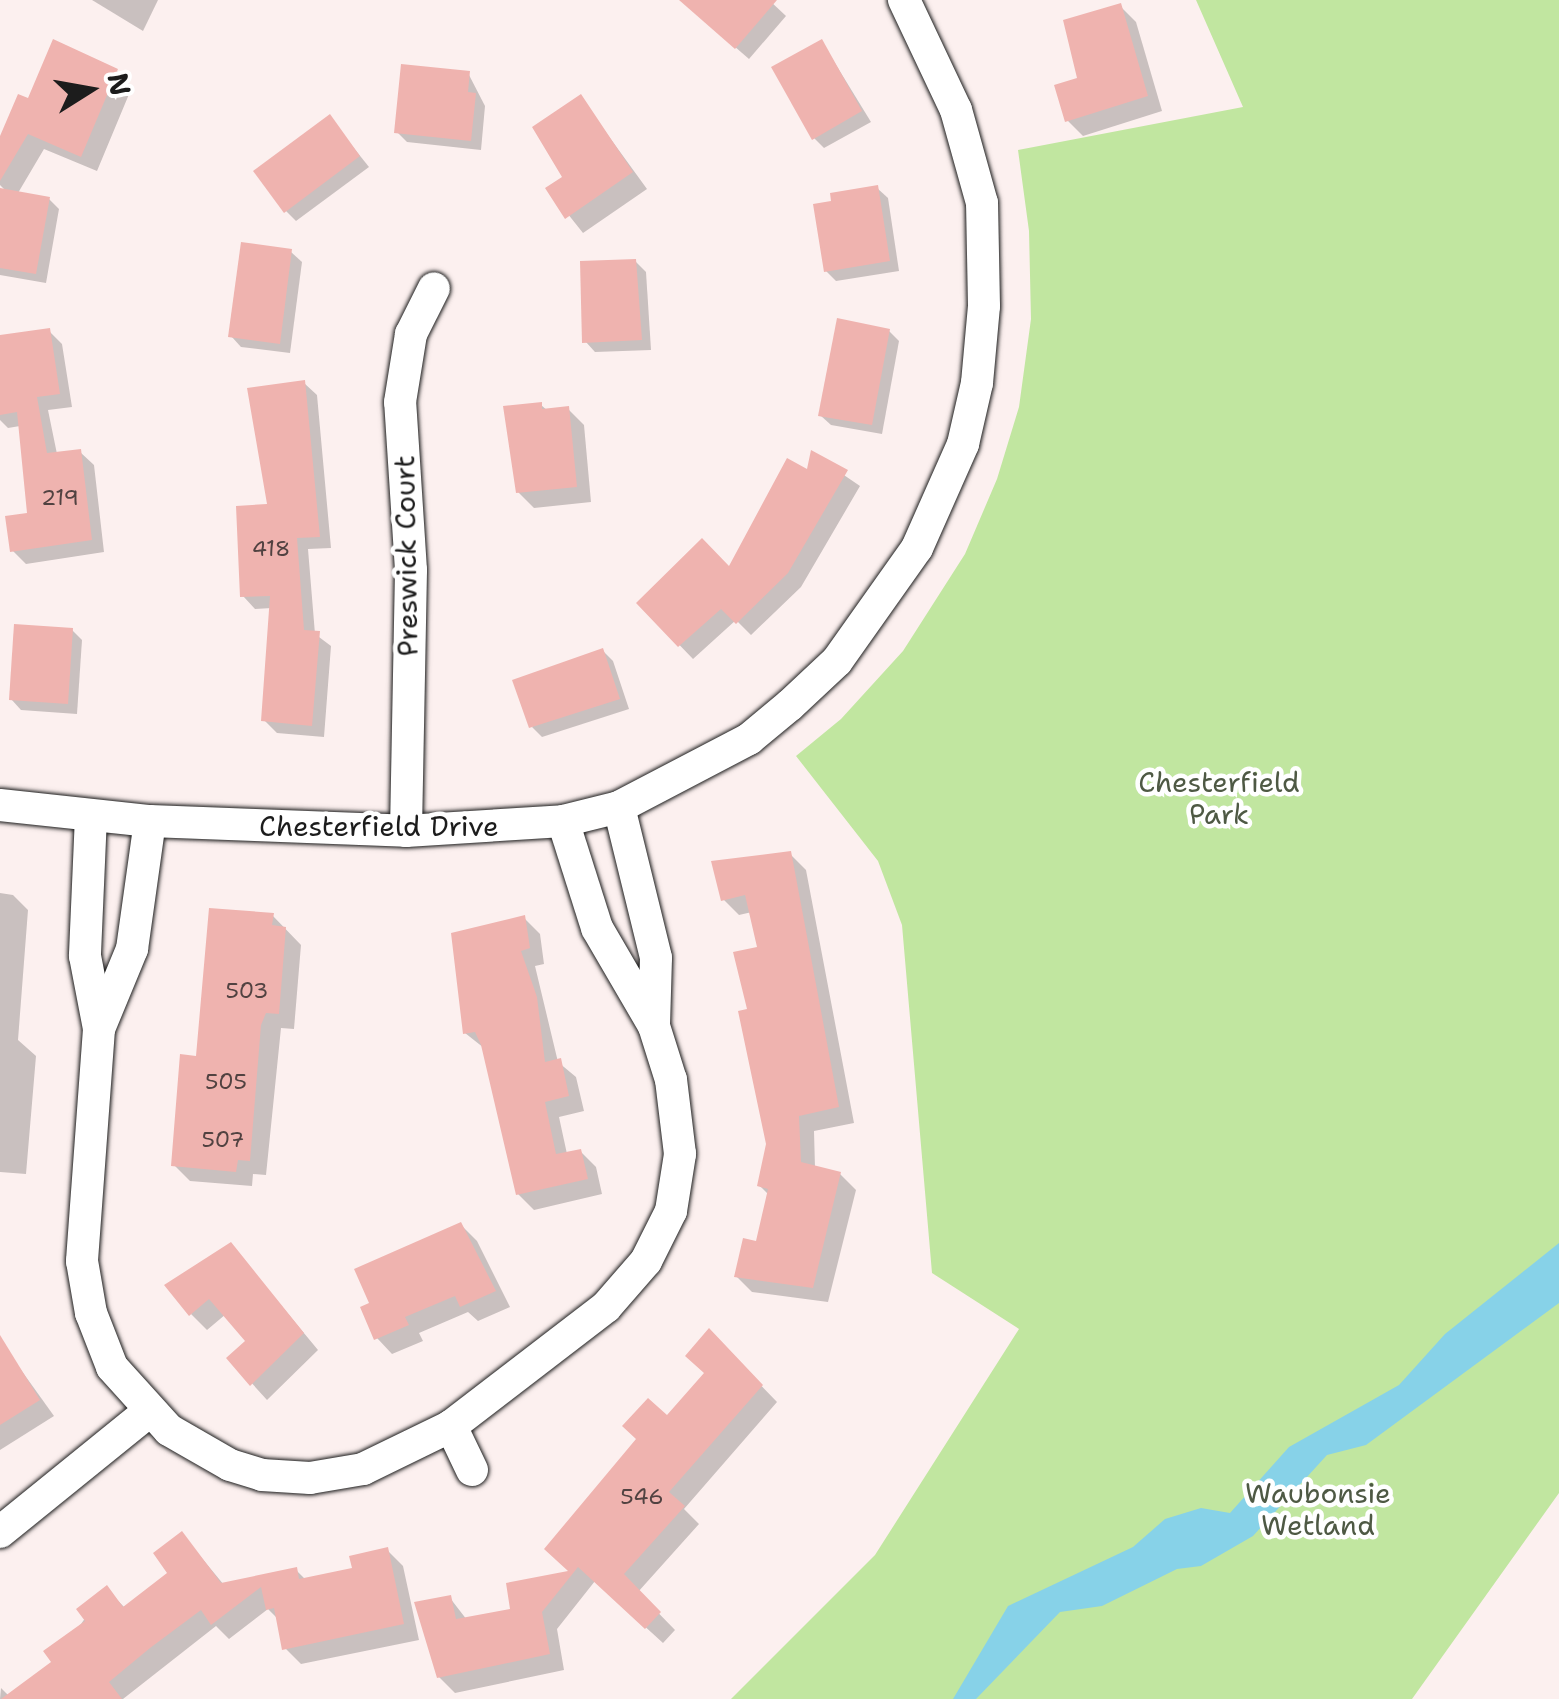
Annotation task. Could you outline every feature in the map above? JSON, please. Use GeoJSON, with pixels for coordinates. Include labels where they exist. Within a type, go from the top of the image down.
{"type":"FeatureCollection","features":[{"type":"Feature","properties":{"kind":"street","name":"Chesterfield Drive"},"geometry":{"type":"LineString","coordinates":[[0,805],[150,821],[406,830],[563,822],[618,807],[750,739],[837,661],[917,548],[963,444],[982,345],[982,204],[956,110],[904,0]]}},
{"type":"Feature","properties":{"kind":"street","name":"Preswick Court"},"geometry":{"type":"LineString","coordinates":[[406,830],[410,570],[400,402],[411,334],[434,288]]}},
{"type":"Feature","properties":{"kind":"street"},"geometry":{"type":"LineString","coordinates":[[618,807],[656,958],[654,1026]]}},
{"type":"Feature","properties":{"kind":"street"},"geometry":{"type":"LineString","coordinates":[[91,816],[85,956],[99,1030],[85,1279],[106,1354],[148,1412],[230,1465],[291,1478],[382,1464],[451,1426],[606,1307],[646,1261],[672,1211],[680,1154],[670,1080],[654,1026],[597,928],[563,822]]}},
{"type":"Feature","properties":{"kind":"street"},"geometry":{"type":"LineString","coordinates":[[99,1030],[132,949],[150,821]]}},
{"type":"Feature","properties":{"kind":"street"},"geometry":{"type":"LineString","coordinates":[[0,1532],[148,1412]]}},
{"type":"Feature","properties":{"kind":"street"},"geometry":{"type":"LineString","coordinates":[[451,1426],[472,1470]]}},
{"type":"Feature","properties":{"kind":"green space","name":"Chesterfield Park"},"geometry":{"type":"Polygon","coordinates":[[[1196,0],[1559,0],[1559,1493],[1412,1699],[731,1699],[875,1555],[1019,1329],[932,1273],[902,925],[878,861],[796,756],[841,719],[903,651],[965,554],[997,479],[1019,407],[1031,319],[1029,231],[1018,150],[1243,107],[1196,0]]]}},
{"type":"Feature","properties":{"kind":"water"},"geometry":{"type":"Polygon","coordinates":[[[1559,1243],[1559,1303],[1366,1445],[1327,1455],[1253,1536],[1201,1566],[1177,1569],[1102,1606],[1060,1612],[976,1699],[953,1699],[1008,1606],[1133,1547],[1165,1519],[1201,1508],[1230,1513],[1289,1447],[1399,1385],[1445,1334],[1559,1243]]]}},
{"type":"Feature","properties":{"kind":"building"},"geometry":{"type":"Polygon","coordinates":[[[679,0],[777,0],[735,49],[679,0]]]}},
{"type":"Feature","properties":{"kind":"building"},"geometry":{"type":"Polygon","coordinates":[[[1121,3],[1148,96],[1065,122],[1054,85],[1077,78],[1063,20],[1121,3]]]}},
{"type":"Feature","properties":{"kind":"building"},"geometry":{"type":"Polygon","coordinates":[[[53,39],[118,69],[81,157],[28,134],[0,181],[0,136],[18,94],[28,98],[53,39]]]}},
{"type":"Feature","properties":{"kind":"building"},"geometry":{"type":"Polygon","coordinates":[[[822,39],[862,111],[812,140],[771,67],[822,39]]]}},
{"type":"Feature","properties":{"kind":"building"},"geometry":{"type":"Polygon","coordinates":[[[401,64],[470,71],[468,92],[476,93],[471,141],[394,133],[401,64]]]}},
{"type":"Feature","properties":{"kind":"building"},"geometry":{"type":"Polygon","coordinates":[[[581,94],[633,172],[565,219],[545,188],[562,177],[532,127],[581,94]]]}},
{"type":"Feature","properties":{"kind":"building"},"geometry":{"type":"Polygon","coordinates":[[[330,114],[360,156],[284,213],[253,171],[330,114]]]}},
{"type":"Feature","properties":{"kind":"building"},"geometry":{"type":"Polygon","coordinates":[[[878,185],[890,261],[824,272],[813,204],[831,201],[830,193],[878,185]]]}},
{"type":"Feature","properties":{"kind":"building"},"geometry":{"type":"Polygon","coordinates":[[[0,188],[50,197],[36,274],[0,268],[0,188]]]}},
{"type":"Feature","properties":{"kind":"building"},"geometry":{"type":"Polygon","coordinates":[[[241,242],[292,249],[280,344],[228,337],[241,242]]]}},
{"type":"Feature","properties":{"kind":"building"},"geometry":{"type":"Polygon","coordinates":[[[636,259],[642,340],[582,343],[580,261],[636,259]]]}},
{"type":"Feature","properties":{"kind":"building"},"geometry":{"type":"Polygon","coordinates":[[[837,318],[890,329],[872,425],[818,416],[837,318]]]}},
{"type":"Feature","properties":{"kind":"building"},"geometry":{"type":"Polygon","coordinates":[[[50,328],[60,394],[37,397],[47,453],[81,449],[92,540],[10,552],[5,516],[27,513],[17,412],[0,415],[0,335],[50,328]]]}},
{"type":"Feature","properties":{"kind":"building"},"geometry":{"type":"Polygon","coordinates":[[[305,380],[320,537],[297,538],[304,630],[320,631],[312,726],[261,721],[270,596],[240,597],[236,506],[267,504],[247,388],[305,380]]]}},
{"type":"Feature","properties":{"kind":"building"},"geometry":{"type":"Polygon","coordinates":[[[542,402],[542,409],[569,406],[577,487],[516,493],[503,406],[542,402]]]}},
{"type":"Feature","properties":{"kind":"building"},"geometry":{"type":"Polygon","coordinates":[[[811,450],[848,470],[788,573],[736,624],[721,609],[678,647],[636,603],[702,538],[729,566],[787,458],[807,469],[811,450]]]}},
{"type":"Feature","properties":{"kind":"building"},"geometry":{"type":"Polygon","coordinates":[[[14,624],[73,628],[68,704],[9,700],[14,624]]]}},
{"type":"Feature","properties":{"kind":"building"},"geometry":{"type":"Polygon","coordinates":[[[603,648],[620,699],[529,728],[512,680],[603,648]]]}},
{"type":"Feature","properties":{"kind":"building"},"geometry":{"type":"Polygon","coordinates":[[[791,851],[839,1107],[799,1116],[801,1162],[841,1172],[813,1288],[734,1277],[743,1238],[756,1241],[768,1189],[757,1186],[766,1144],[738,1011],[747,1009],[733,952],[757,947],[745,895],[721,901],[711,861],[791,851]]]}},
{"type":"Feature","properties":{"kind":"building"},"geometry":{"type":"Polygon","coordinates":[[[209,908],[274,913],[272,925],[286,927],[279,1014],[266,1013],[261,1025],[250,1161],[238,1160],[236,1172],[171,1166],[180,1054],[196,1056],[209,908]]]}},
{"type":"Feature","properties":{"kind":"building"},"geometry":{"type":"Polygon","coordinates":[[[525,915],[530,948],[521,951],[537,997],[545,1062],[561,1058],[569,1096],[545,1102],[556,1154],[581,1149],[588,1179],[516,1195],[481,1045],[475,1032],[463,1034],[451,933],[525,915]]]}},
{"type":"Feature","properties":{"kind":"building"},"geometry":{"type":"Polygon","coordinates":[[[461,1222],[496,1291],[460,1307],[455,1296],[405,1317],[409,1325],[374,1340],[360,1307],[369,1303],[354,1269],[461,1222]]]}},
{"type":"Feature","properties":{"kind":"building"},"geometry":{"type":"Polygon","coordinates":[[[231,1242],[304,1333],[250,1386],[226,1358],[245,1341],[209,1299],[189,1316],[164,1285],[231,1242]]]}},
{"type":"Feature","properties":{"kind":"building"},"geometry":{"type":"Polygon","coordinates":[[[709,1328],[763,1385],[669,1492],[685,1506],[624,1574],[661,1612],[645,1629],[578,1567],[542,1612],[550,1654],[437,1678],[414,1602],[451,1595],[456,1619],[510,1609],[506,1583],[568,1571],[544,1549],[636,1439],[622,1426],[648,1398],[667,1415],[704,1373],[685,1356],[709,1328]]]}},
{"type":"Feature","properties":{"kind":"building"},"geometry":{"type":"Polygon","coordinates":[[[0,1335],[40,1400],[0,1425],[0,1335]]]}},
{"type":"Feature","properties":{"kind":"building"},"geometry":{"type":"Polygon","coordinates":[[[182,1531],[221,1583],[297,1567],[299,1579],[352,1568],[349,1556],[388,1547],[404,1624],[282,1650],[274,1608],[266,1610],[261,1587],[211,1625],[201,1610],[150,1648],[109,1682],[122,1699],[1,1699],[51,1662],[43,1651],[85,1621],[76,1609],[107,1585],[123,1607],[167,1573],[153,1553],[182,1531]]]}},
{"type":"Feature","properties":{"kind":"park label","name":"Waubonsie Wetland"},"geometry":{"type":"Point","coordinates":[1318,1509]}}]}
